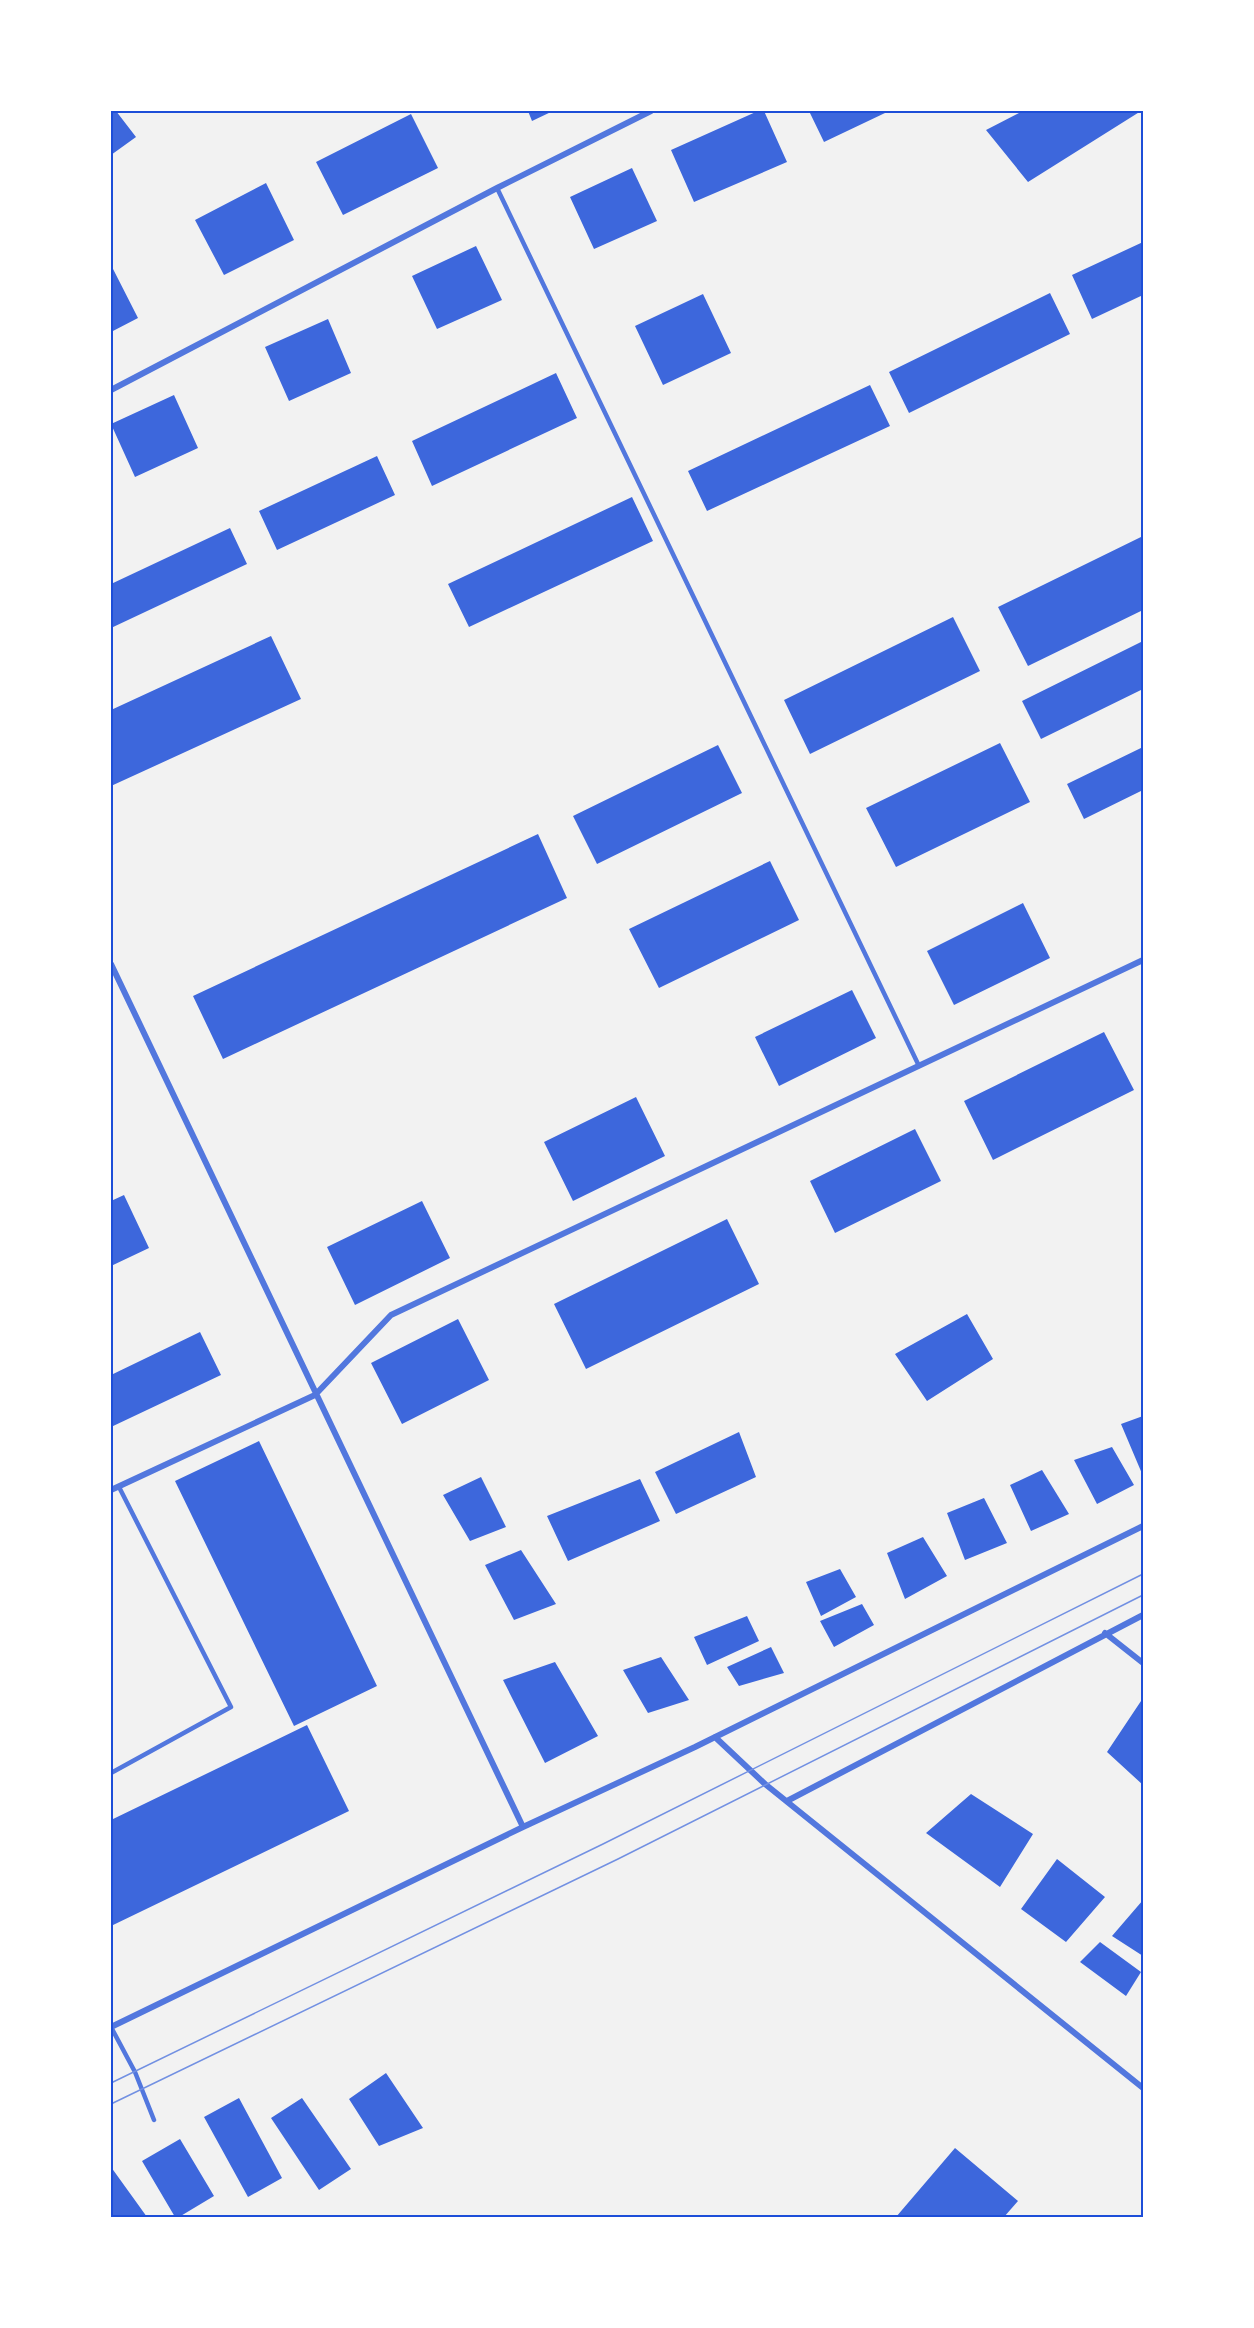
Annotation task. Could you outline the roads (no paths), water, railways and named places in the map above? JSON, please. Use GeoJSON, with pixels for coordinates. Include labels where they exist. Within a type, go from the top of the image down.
{"type":"FeatureCollection","features":[{"type":"Feature","properties":{"kind":"street"},"geometry":{"type":"LineString","coordinates":[[111,390],[497,188],[651,111]]}},
{"type":"Feature","properties":{"kind":"street"},"geometry":{"type":"LineString","coordinates":[[111,1490],[315,1395],[391,1315],[1143,960]]}},
{"type":"Feature","properties":{"kind":"street"},"geometry":{"type":"LineString","coordinates":[[111,964],[315,1395],[524,1827]]}},
{"type":"Feature","properties":{"kind":"street"},"geometry":{"type":"LineString","coordinates":[[111,2027],[715,1737],[1143,1526]]}},
{"type":"Feature","properties":{"kind":"street"},"geometry":{"type":"LineString","coordinates":[[787,1801],[1143,1615]]}},
{"type":"Feature","properties":{"kind":"street"},"geometry":{"type":"LineString","coordinates":[[1105,1633],[1143,1662]]}},
{"type":"Feature","properties":{"kind":"street"},"geometry":{"type":"LineString","coordinates":[[715,1737],[765,1784],[1143,2088]]}},
{"type":"Feature","properties":{"kind":"lane"},"geometry":{"type":"LineString","coordinates":[[497,188],[918,1066]]}},
{"type":"Feature","properties":{"kind":"lane"},"geometry":{"type":"LineString","coordinates":[[111,1773],[231,1707],[119,1486]]}},
{"type":"Feature","properties":{"kind":"lane"},"geometry":{"type":"LineString","coordinates":[[111,2027],[135,2072],[154,2120]]}},
{"type":"Feature","properties":{"kind":"tram line"},"geometry":{"type":"LineString","coordinates":[[111,2083],[603,1844],[1143,1574]]}},
{"type":"Feature","properties":{"kind":"tram line"},"geometry":{"type":"LineString","coordinates":[[111,2104],[618,1859],[1143,1595]]}}]}
